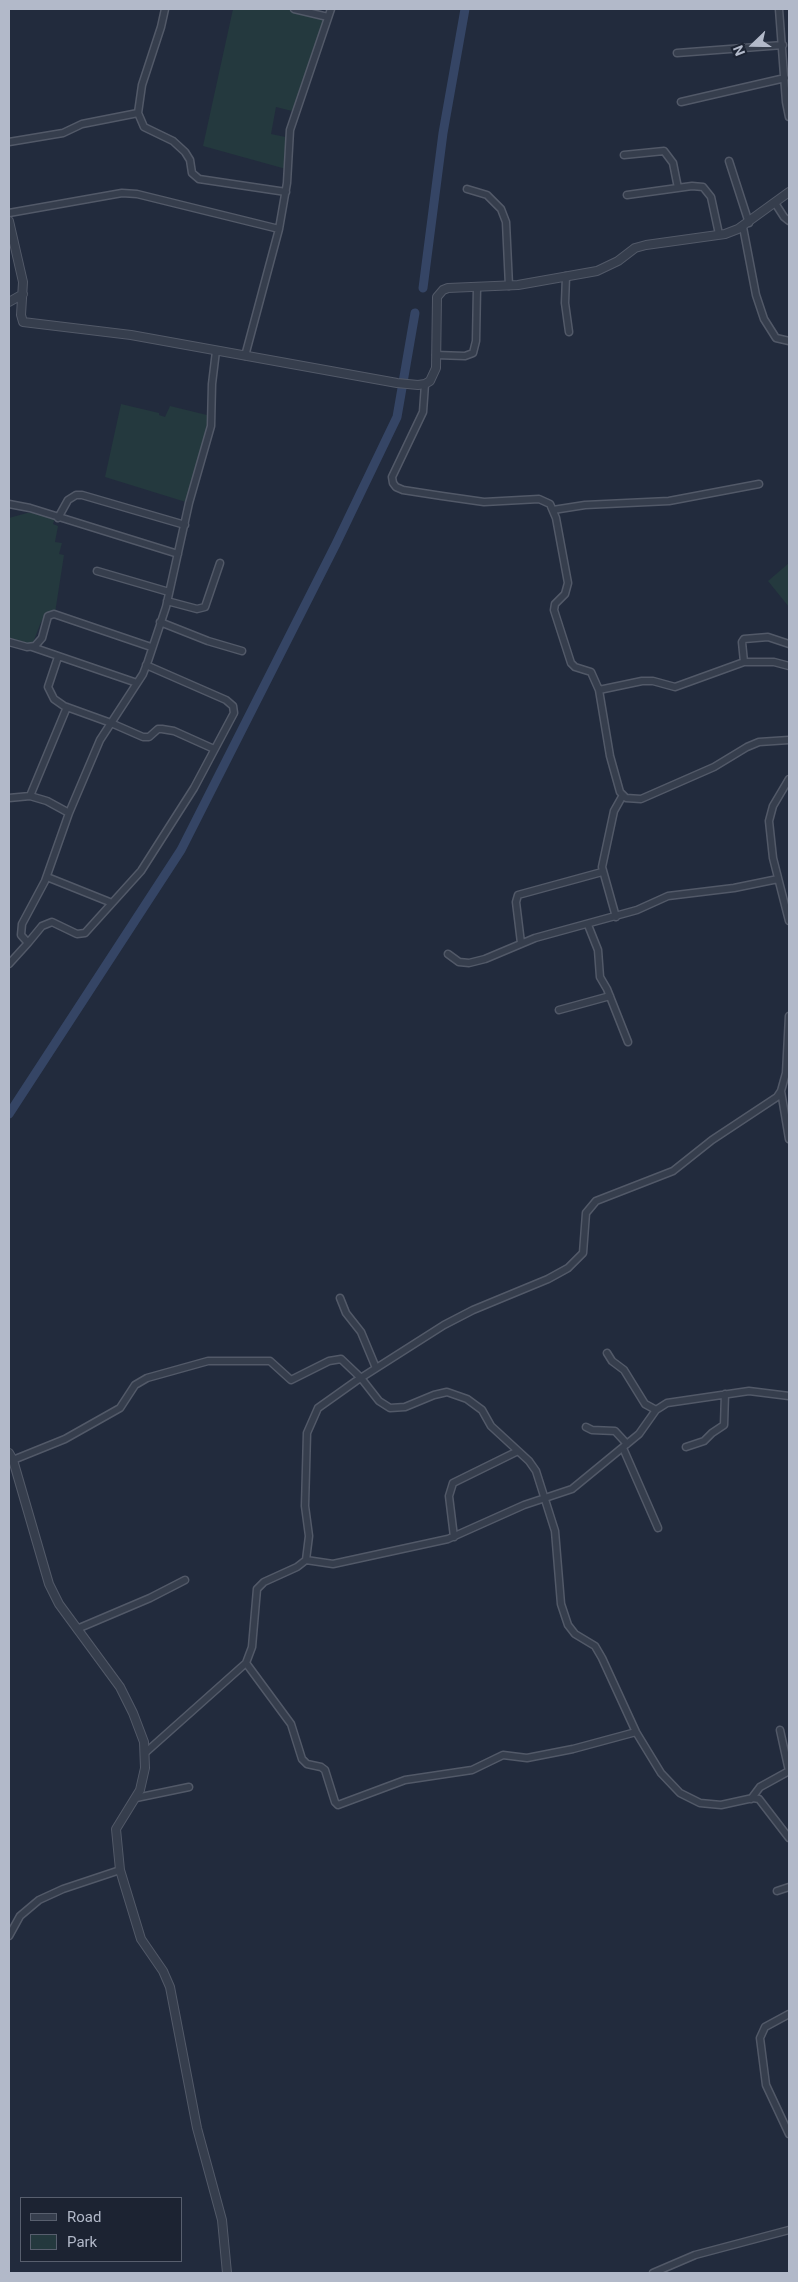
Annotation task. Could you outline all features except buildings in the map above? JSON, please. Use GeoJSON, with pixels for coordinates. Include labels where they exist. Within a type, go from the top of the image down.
{"type":"FeatureCollection","features":[{"type":"Feature","properties":{"kind":"street"},"geometry":{"type":"LineString","coordinates":[[165,9],[162,27],[142,85],[138,113],[144,127],[173,141],[185,152],[190,160],[192,173],[199,179],[286,192]]}},
{"type":"Feature","properties":{"kind":"street"},"geometry":{"type":"LineString","coordinates":[[294,9],[328,17]]}},
{"type":"Feature","properties":{"kind":"street"},"geometry":{"type":"LineString","coordinates":[[245,356],[279,229],[286,192],[290,130],[331,9]]}},
{"type":"Feature","properties":{"kind":"street"},"geometry":{"type":"LineString","coordinates":[[779,9],[786,109],[789,117]]}},
{"type":"Feature","properties":{"kind":"street"},"geometry":{"type":"LineString","coordinates":[[677,53],[783,45]]}},
{"type":"Feature","properties":{"kind":"street"},"geometry":{"type":"LineString","coordinates":[[681,102],[785,78]]}},
{"type":"Feature","properties":{"kind":"street"},"geometry":{"type":"LineString","coordinates":[[9,142],[63,133],[82,124],[138,113]]}},
{"type":"Feature","properties":{"kind":"street"},"geometry":{"type":"LineString","coordinates":[[624,154],[664,150],[673,163],[678,188]]}},
{"type":"Feature","properties":{"kind":"street"},"geometry":{"type":"LineString","coordinates":[[729,162],[746,225],[756,295],[764,319],[776,338],[789,340]]}},
{"type":"Feature","properties":{"kind":"street"},"geometry":{"type":"LineString","coordinates":[[627,195],[692,186],[707,190],[711,197],[719,234]]}},
{"type":"Feature","properties":{"kind":"street"},"geometry":{"type":"LineString","coordinates":[[467,189],[487,195],[501,209],[506,222],[509,286]]}},
{"type":"Feature","properties":{"kind":"street"},"geometry":{"type":"LineString","coordinates":[[9,220],[23,282],[21,315],[23,322],[131,335],[398,383],[422,385],[433,376],[436,355],[438,293],[448,288],[509,286],[598,271],[618,261],[635,248],[719,234],[746,225],[789,192]]}},
{"type":"Feature","properties":{"kind":"street"},"geometry":{"type":"LineString","coordinates":[[9,213],[130,193],[169,200],[279,229]]}},
{"type":"Feature","properties":{"kind":"street"},"geometry":{"type":"LineString","coordinates":[[775,203],[789,221]]}},
{"type":"Feature","properties":{"kind":"street"},"geometry":{"type":"LineString","coordinates":[[566,276],[565,303],[569,332]]}},
{"type":"Feature","properties":{"kind":"street"},"geometry":{"type":"LineString","coordinates":[[436,355],[465,356],[473,354],[476,341],[477,288]]}},
{"type":"Feature","properties":{"kind":"street"},"geometry":{"type":"LineString","coordinates":[[9,302],[23,294]]}},
{"type":"Feature","properties":{"kind":"street"},"geometry":{"type":"LineString","coordinates":[[28,943],[21,935],[22,924],[47,877],[69,813],[100,740],[137,683],[146,665],[170,592],[185,525],[211,426],[212,384],[216,351]]}},
{"type":"Feature","properties":{"kind":"street"},"geometry":{"type":"LineString","coordinates":[[422,385],[424,412],[392,477],[393,482],[396,487],[403,490],[484,502],[539,499],[550,504],[553,510],[568,583],[566,594],[555,604],[554,610],[571,663],[576,667],[591,672],[599,690],[610,756],[616,782],[623,795],[634,800],[640,799],[714,767],[759,742],[789,740]]}},
{"type":"Feature","properties":{"kind":"street"},"geometry":{"type":"LineString","coordinates":[[553,510],[586,505],[669,502],[759,484]]}},
{"type":"Feature","properties":{"kind":"street"},"geometry":{"type":"LineString","coordinates":[[58,518],[68,500],[76,495],[82,495],[185,525]]}},
{"type":"Feature","properties":{"kind":"street"},"geometry":{"type":"LineString","coordinates":[[9,504],[30,508],[178,554]]}},
{"type":"Feature","properties":{"kind":"street"},"geometry":{"type":"LineString","coordinates":[[167,601],[198,609],[205,607],[220,563]]}},
{"type":"Feature","properties":{"kind":"street"},"geometry":{"type":"LineString","coordinates":[[97,571],[170,592]]}},
{"type":"Feature","properties":{"kind":"street"},"geometry":{"type":"LineString","coordinates":[[32,647],[42,638],[48,616],[54,614],[151,647]]}},
{"type":"Feature","properties":{"kind":"street"},"geometry":{"type":"LineString","coordinates":[[160,622],[208,641],[242,651]]}},
{"type":"Feature","properties":{"kind":"street"},"geometry":{"type":"LineString","coordinates":[[744,662],[742,642],[744,639],[768,638],[789,644]]}},
{"type":"Feature","properties":{"kind":"street"},"geometry":{"type":"LineString","coordinates":[[9,642],[32,647],[137,683]]}},
{"type":"Feature","properties":{"kind":"street"},"geometry":{"type":"LineString","coordinates":[[58,657],[48,687],[50,694],[58,703],[146,738],[158,729],[174,731],[214,749]]}},
{"type":"Feature","properties":{"kind":"street"},"geometry":{"type":"LineString","coordinates":[[599,690],[642,681],[653,681],[675,687],[744,662],[774,662],[789,666]]}},
{"type":"Feature","properties":{"kind":"street"},"geometry":{"type":"LineString","coordinates":[[9,964],[42,926],[52,922],[77,934],[85,933],[112,903],[140,871],[194,788],[234,713],[233,706],[226,700],[146,665]]}},
{"type":"Feature","properties":{"kind":"street"},"geometry":{"type":"LineString","coordinates":[[30,796],[67,707]]}},
{"type":"Feature","properties":{"kind":"street"},"geometry":{"type":"LineString","coordinates":[[789,779],[773,806],[769,821],[770,846],[789,921]]}},
{"type":"Feature","properties":{"kind":"street"},"geometry":{"type":"LineString","coordinates":[[616,917],[602,872],[614,811],[623,795]]}},
{"type":"Feature","properties":{"kind":"street"},"geometry":{"type":"LineString","coordinates":[[9,798],[30,796],[48,801],[69,813]]}},
{"type":"Feature","properties":{"kind":"street"},"geometry":{"type":"LineString","coordinates":[[522,944],[516,902],[518,895],[602,872]]}},
{"type":"Feature","properties":{"kind":"street"},"geometry":{"type":"LineString","coordinates":[[47,877],[112,903]]}},
{"type":"Feature","properties":{"kind":"street"},"geometry":{"type":"LineString","coordinates":[[448,954],[459,962],[470,963],[522,944],[616,917],[668,896],[734,888],[778,879]]}},
{"type":"Feature","properties":{"kind":"street"},"geometry":{"type":"LineString","coordinates":[[588,925],[598,950],[600,977],[610,996],[628,1042]]}},
{"type":"Feature","properties":{"kind":"street"},"geometry":{"type":"LineString","coordinates":[[559,1010],[610,996]]}},
{"type":"Feature","properties":{"kind":"street"},"geometry":{"type":"LineString","coordinates":[[789,1016],[786,1073],[781,1092],[789,1139]]}},
{"type":"Feature","properties":{"kind":"street"},"geometry":{"type":"LineString","coordinates":[[146,1753],[246,1664],[252,1647],[257,1589],[264,1582],[297,1568],[306,1560],[309,1536],[305,1506],[309,1426],[314,1414],[323,1402],[444,1325],[473,1310],[548,1279],[568,1268],[583,1253],[586,1213],[596,1201],[673,1171],[712,1140],[781,1092]]}},
{"type":"Feature","properties":{"kind":"street"},"geometry":{"type":"LineString","coordinates":[[340,1298],[346,1313],[361,1332],[376,1368]]}},
{"type":"Feature","properties":{"kind":"street"},"geometry":{"type":"LineString","coordinates":[[607,1353],[612,1361],[624,1370],[645,1404],[656,1410]]}},
{"type":"Feature","properties":{"kind":"street"},"geometry":{"type":"LineString","coordinates":[[228,2273],[222,2220],[197,2128],[170,1988],[163,1971],[141,1939],[120,1870],[116,1829],[136,1798],[143,1777],[146,1753],[142,1737],[126,1697],[59,1604],[49,1584],[11,1456],[66,1439],[120,1408],[136,1385],[147,1378],[208,1362],[270,1361],[291,1380],[330,1361],[341,1359],[361,1378],[379,1401],[394,1409],[405,1407],[442,1392],[452,1392],[477,1406],[492,1426],[536,1471],[554,1531],[560,1593],[565,1617],[572,1632],[591,1643],[602,1658],[636,1732],[661,1773],[673,1788],[686,1797],[708,1805],[721,1805],[756,1798],[762,1802],[789,1838]]}},
{"type":"Feature","properties":{"kind":"street"},"geometry":{"type":"LineString","coordinates":[[306,1560],[333,1564],[454,1537],[510,1511],[572,1489],[639,1434],[656,1410],[668,1403],[749,1391],[789,1396]]}},
{"type":"Feature","properties":{"kind":"street"},"geometry":{"type":"LineString","coordinates":[[686,1447],[704,1441],[712,1432],[724,1425],[725,1394]]}},
{"type":"Feature","properties":{"kind":"street"},"geometry":{"type":"LineString","coordinates":[[586,1427],[592,1430],[615,1431],[625,1446],[658,1528]]}},
{"type":"Feature","properties":{"kind":"street"},"geometry":{"type":"LineString","coordinates":[[454,1537],[449,1496],[453,1483],[518,1451]]}},
{"type":"Feature","properties":{"kind":"street"},"geometry":{"type":"LineString","coordinates":[[78,1629],[150,1598],[185,1580]]}},
{"type":"Feature","properties":{"kind":"street"},"geometry":{"type":"LineString","coordinates":[[246,1664],[291,1724],[302,1760],[324,1770],[338,1805],[405,1780],[474,1769],[503,1756],[523,1758],[573,1749],[636,1732]]}},
{"type":"Feature","properties":{"kind":"street"},"geometry":{"type":"LineString","coordinates":[[751,1798],[760,1787],[784,1775],[789,1770],[780,1730]]}},
{"type":"Feature","properties":{"kind":"street"},"geometry":{"type":"LineString","coordinates":[[136,1798],[188,1787]]}},
{"type":"Feature","properties":{"kind":"street"},"geometry":{"type":"LineString","coordinates":[[9,1936],[20,1916],[46,1896],[120,1870]]}},
{"type":"Feature","properties":{"kind":"street"},"geometry":{"type":"LineString","coordinates":[[777,1891],[789,1887]]}},
{"type":"Feature","properties":{"kind":"street"},"geometry":{"type":"LineString","coordinates":[[789,2014],[765,2027],[760,2038],[766,2085],[789,2134]]}},
{"type":"Feature","properties":{"kind":"street"},"geometry":{"type":"LineString","coordinates":[[654,2273],[695,2255],[789,2230]]}},
{"type":"Feature","properties":{"kind":"green space"},"geometry":{"type":"Polygon","coordinates":[[[233,9],[293,9],[328,17],[296,112],[276,107],[271,134],[290,138],[286,169],[203,146],[233,9]]]}},
{"type":"Feature","properties":{"kind":"green space"},"geometry":{"type":"Polygon","coordinates":[[[121,404],[159,413],[159,415],[165,417],[170,406],[211,416],[189,503],[105,477],[121,404]]]}},
{"type":"Feature","properties":{"kind":"green space"},"geometry":{"type":"Polygon","coordinates":[[[27,513],[44,513],[55,518],[53,524],[58,526],[55,542],[62,543],[59,554],[64,555],[55,613],[47,615],[41,622],[31,648],[9,644],[9,518],[27,513]]]}},
{"type":"Feature","properties":{"kind":"green space"},"geometry":{"type":"Polygon","coordinates":[[[789,563],[789,607],[768,581],[789,563]]]}},
{"type":"Feature","properties":{"kind":"waterway"},"geometry":{"type":"LineString","coordinates":[[423,288],[443,133],[465,9]]}},
{"type":"Feature","properties":{"kind":"waterway"},"geometry":{"type":"LineString","coordinates":[[9,1114],[181,850],[336,544],[397,417],[415,313]]}}]}
